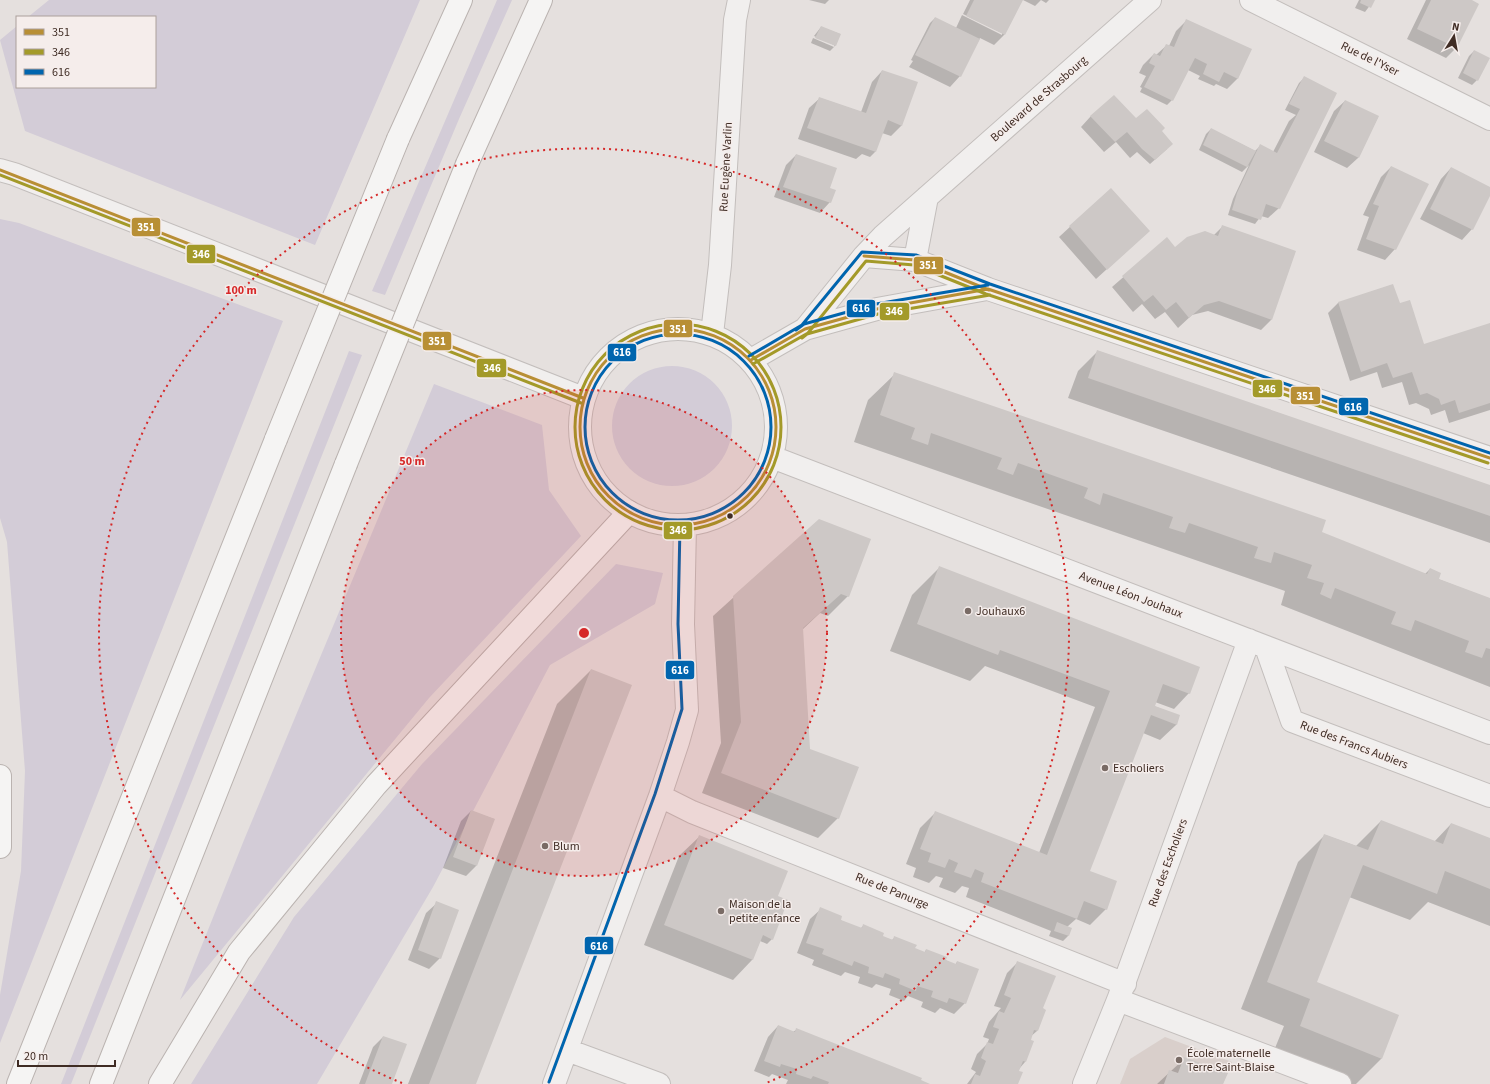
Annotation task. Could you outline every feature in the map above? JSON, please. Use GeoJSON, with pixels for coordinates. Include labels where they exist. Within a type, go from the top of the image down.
{"type":"FeatureCollection","features":[{"type":"Feature","properties":{"kind":"highway"},"geometry":{"type":"LineString","coordinates":[[18,1084],[276,439],[398,140],[461,0]]}},
{"type":"Feature","properties":{"kind":"highway"},"geometry":{"type":"LineString","coordinates":[[101,1084],[346,464],[467,164],[541,0]]}},
{"type":"Feature","properties":{"kind":"highway"},"geometry":{"type":"LineString","coordinates":[[160,1084],[239,952],[376,785],[629,512]]}},
{"type":"Feature","properties":{"kind":"highway"},"geometry":{"type":"LineString","coordinates":[[0,776],[0,847]]}},
{"type":"Feature","properties":{"kind":"street","name":"Rue Eugène Varlin"},"geometry":{"type":"LineString","coordinates":[[712,334],[720,265],[734,20],[739,0]]}},
{"type":"Feature","properties":{"kind":"street","name":"Boulevard de Strasbourg"},"geometry":{"type":"LineString","coordinates":[[805,329],[864,256],[883,236],[1150,0]]}},
{"type":"Feature","properties":{"kind":"street","name":"Rue de l'Yser"},"geometry":{"type":"LineString","coordinates":[[1251,0],[1490,119]]}},
{"type":"Feature","properties":{"kind":"street"},"geometry":{"type":"LineString","coordinates":[[0,170],[14,174],[296,283],[583,398]]}},
{"type":"Feature","properties":{"kind":"street"},"geometry":{"type":"LineString","coordinates":[[915,260],[927,197]]}},
{"type":"Feature","properties":{"kind":"street"},"geometry":{"type":"LineString","coordinates":[[864,256],[915,260],[988,289],[1490,458]]}},
{"type":"Feature","properties":{"kind":"street"},"geometry":{"type":"LineString","coordinates":[[752,360],[805,329],[877,308],[988,289]]}},
{"type":"Feature","properties":{"kind":"street"},"geometry":{"type":"LineString","coordinates":[[681,328],[712,334],[733,344],[752,360],[768,384],[776,412],[776,441],[772,457],[754,491],[734,508],[710,520],[685,525],[656,523],[629,512],[603,491],[586,463],[579,431],[583,398],[597,370],[620,346],[648,332],[681,328]]}},
{"type":"Feature","properties":{"kind":"street","name":"Avenue Léon Jouhaux"},"geometry":{"type":"LineString","coordinates":[[772,457],[1490,733]]}},
{"type":"Feature","properties":{"kind":"street"},"geometry":{"type":"LineString","coordinates":[[554,1084],[660,796],[687,710],[683,624],[685,525]]}},
{"type":"Feature","properties":{"kind":"street","name":"Rue des Francs Aubiers"},"geometry":{"type":"LineString","coordinates":[[1258,644],[1292,721],[1490,796]]}},
{"type":"Feature","properties":{"kind":"street","name":"Rue des Escholiers"},"geometry":{"type":"LineString","coordinates":[[1084,1084],[1122,992],[1258,644]]}},
{"type":"Feature","properties":{"kind":"street","name":"Rue de Panurge"},"geometry":{"type":"LineString","coordinates":[[660,796],[692,812],[1340,1084]]}},
{"type":"Feature","properties":{"kind":"street"},"geometry":{"type":"LineString","coordinates":[[567,1050],[659,1084]]}},
{"type":"Feature","properties":{"kind":"shaded area"},"geometry":{"type":"Polygon","coordinates":[[[49,0],[420,0],[315,245],[25,131],[0,40],[16,27],[16,88],[156,88],[156,16],[29,16],[49,0]]]}},
{"type":"Feature","properties":{"kind":"shaded area"},"geometry":{"type":"Polygon","coordinates":[[[497,0],[512,0],[459,119],[385,295],[372,291],[497,0]]]}},
{"type":"Feature","properties":{"kind":"shaded area"},"geometry":{"type":"Polygon","coordinates":[[[0,219],[19,223],[283,321],[0,1043],[0,995],[21,871],[25,771],[7,542],[0,518],[0,219]]]}},
{"type":"Feature","properties":{"kind":"shaded area"},"geometry":{"type":"Polygon","coordinates":[[[349,351],[362,355],[71,1084],[61,1084],[349,351]]]}},
{"type":"Feature","properties":{"kind":"shaded area"},"geometry":{"type":"Polygon","coordinates":[[[672,366],[695,370],[715,383],[728,403],[732,426],[728,449],[715,469],[695,482],[672,486],[649,482],[629,469],[616,449],[612,426],[616,403],[629,383],[649,370],[672,366]]]}},
{"type":"Feature","properties":{"kind":"shaded area"},"geometry":{"type":"Polygon","coordinates":[[[434,384],[542,425],[549,490],[581,536],[429,698],[180,1000],[244,840],[434,384]]]}},
{"type":"Feature","properties":{"kind":"shaded area"},"geometry":{"type":"Polygon","coordinates":[[[616,564],[663,573],[655,604],[550,665],[433,887],[317,1084],[191,1084],[294,917],[422,764],[616,564]]]}},
{"type":"Feature","properties":{"kind":"shaded area","name":"École maternelle Terre Saint-Blaise"},"geometry":{"type":"Polygon","coordinates":[[[1165,1037],[1232,1062],[1223,1084],[1120,1084],[1130,1059],[1165,1037]]]}},
{"type":"Feature","properties":{"kind":"building"},"geometry":{"type":"Polygon","coordinates":[[[974,0],[1023,0],[1005,35],[966,16],[974,0]]]}},
{"type":"Feature","properties":{"kind":"building"},"geometry":{"type":"Polygon","coordinates":[[[1361,0],[1375,0],[1371,8],[1360,3],[1361,0]]]}},
{"type":"Feature","properties":{"kind":"building"},"geometry":{"type":"Polygon","coordinates":[[[1431,0],[1472,0],[1479,4],[1457,48],[1417,29],[1431,0]]]}},
{"type":"Feature","properties":{"kind":"building"},"geometry":{"type":"Polygon","coordinates":[[[935,17],[980,39],[961,77],[915,55],[935,17]]]}},
{"type":"Feature","properties":{"kind":"building"},"geometry":{"type":"Polygon","coordinates":[[[1186,19],[1252,49],[1238,79],[1224,72],[1219,82],[1203,74],[1207,64],[1195,58],[1173,101],[1144,87],[1155,66],[1149,63],[1154,53],[1160,56],[1166,44],[1174,47],[1186,19]]]}},
{"type":"Feature","properties":{"kind":"building"},"geometry":{"type":"Polygon","coordinates":[[[821,26],[841,34],[836,46],[815,38],[821,26]]]}},
{"type":"Feature","properties":{"kind":"building"},"geometry":{"type":"Polygon","coordinates":[[[1474,50],[1490,58],[1478,81],[1463,73],[1474,50]]]}},
{"type":"Feature","properties":{"kind":"building"},"geometry":{"type":"Polygon","coordinates":[[[882,70],[918,82],[902,126],[888,120],[876,152],[807,128],[819,97],[866,113],[882,70]]]}},
{"type":"Feature","properties":{"kind":"building"},"geometry":{"type":"Polygon","coordinates":[[[1304,76],[1337,93],[1280,209],[1266,204],[1261,220],[1232,210],[1237,193],[1260,144],[1277,153],[1300,109],[1289,104],[1304,76]]]}},
{"type":"Feature","properties":{"kind":"building"},"geometry":{"type":"Polygon","coordinates":[[[1114,95],[1136,118],[1147,109],[1165,128],[1162,131],[1173,144],[1155,160],[1142,149],[1127,132],[1115,142],[1090,116],[1114,95]]]}},
{"type":"Feature","properties":{"kind":"building"},"geometry":{"type":"Polygon","coordinates":[[[1345,100],[1379,116],[1359,158],[1324,141],[1345,100]]]}},
{"type":"Feature","properties":{"kind":"building"},"geometry":{"type":"Polygon","coordinates":[[[1211,128],[1256,151],[1247,167],[1203,145],[1211,128]]]}},
{"type":"Feature","properties":{"kind":"building"},"geometry":{"type":"Polygon","coordinates":[[[796,154],[837,168],[830,188],[836,190],[831,203],[783,187],[796,154]]]}},
{"type":"Feature","properties":{"kind":"building"},"geometry":{"type":"Polygon","coordinates":[[[1391,166],[1429,184],[1396,250],[1366,239],[1379,206],[1373,204],[1391,166]]]}},
{"type":"Feature","properties":{"kind":"building"},"geometry":{"type":"Polygon","coordinates":[[[1451,167],[1490,187],[1490,196],[1473,230],[1430,209],[1451,167]]]}},
{"type":"Feature","properties":{"kind":"building"},"geometry":{"type":"Polygon","coordinates":[[[1111,188],[1150,231],[1107,270],[1069,226],[1111,188]]]}},
{"type":"Feature","properties":{"kind":"building"},"geometry":{"type":"Polygon","coordinates":[[[1222,225],[1296,251],[1272,320],[1219,301],[1204,305],[1189,318],[1176,302],[1166,310],[1153,295],[1144,302],[1122,276],[1167,237],[1175,247],[1187,237],[1205,231],[1218,236],[1222,225]]]}},
{"type":"Feature","properties":{"kind":"building"},"geometry":{"type":"Polygon","coordinates":[[[1393,284],[1400,303],[1410,300],[1424,344],[1490,323],[1490,403],[1459,413],[1455,400],[1441,405],[1439,399],[1427,393],[1420,395],[1412,372],[1393,378],[1387,363],[1361,372],[1338,302],[1393,284]]]}},
{"type":"Feature","properties":{"kind":"building"},"geometry":{"type":"Polygon","coordinates":[[[1097,350],[1490,485],[1490,516],[1088,378],[1097,350]]]}},
{"type":"Feature","properties":{"kind":"building"},"geometry":{"type":"Polygon","coordinates":[[[894,372],[1326,520],[1322,532],[1427,574],[1430,568],[1441,573],[1439,579],[1490,598],[1490,649],[1486,648],[1482,658],[1465,652],[1469,641],[1415,620],[1411,631],[1391,624],[1396,612],[1335,588],[1331,599],[1320,594],[1324,583],[1307,578],[1312,565],[1274,552],[1271,563],[1254,558],[1258,547],[1189,523],[1185,533],[1169,528],[1173,517],[1103,493],[1100,505],[1084,498],[1088,488],[1018,463],[1013,475],[997,469],[1002,458],[931,433],[928,445],[911,439],[915,428],[880,415],[894,372]]]}},
{"type":"Feature","properties":{"kind":"building"},"geometry":{"type":"Polygon","coordinates":[[[819,519],[871,539],[849,597],[841,594],[803,628],[810,749],[859,767],[839,819],[721,773],[741,722],[733,596],[819,519]]]}},
{"type":"Feature","properties":{"kind":"building","name":"Escholiers"},"geometry":{"type":"Polygon","coordinates":[[[939,566],[1200,667],[1190,694],[1163,684],[1155,706],[1180,715],[1177,725],[1151,715],[1090,871],[1117,881],[1107,910],[1084,901],[1077,919],[981,882],[984,873],[975,869],[971,878],[954,872],[958,863],[949,859],[945,868],[928,862],[931,853],[920,849],[935,811],[1047,855],[1110,691],[1000,650],[998,655],[917,624],[939,566]]]}},
{"type":"Feature","properties":{"kind":"building","name":"Blum"},"geometry":{"type":"Polygon","coordinates":[[[591,669],[632,685],[476,1084],[429,1084],[591,669]]]}},
{"type":"Feature","properties":{"kind":"building"},"geometry":{"type":"Polygon","coordinates":[[[471,810],[495,819],[477,866],[453,857],[471,810]]]}},
{"type":"Feature","properties":{"kind":"building"},"geometry":{"type":"Polygon","coordinates":[[[1381,820],[1443,844],[1451,823],[1490,838],[1490,889],[1445,871],[1437,894],[1363,865],[1317,982],[1399,1015],[1382,1059],[1300,1026],[1310,999],[1267,982],[1324,834],[1368,850],[1381,820]]]}},
{"type":"Feature","properties":{"kind":"building","name":"Maison de la petite enfance"},"geometry":{"type":"Polygon","coordinates":[[[699,835],[788,871],[778,896],[788,900],[773,940],[763,935],[753,960],[664,925],[699,835]]]}},
{"type":"Feature","properties":{"kind":"building"},"geometry":{"type":"Polygon","coordinates":[[[436,901],[459,910],[441,959],[418,950],[436,901]]]}},
{"type":"Feature","properties":{"kind":"building"},"geometry":{"type":"Polygon","coordinates":[[[820,907],[842,916],[841,920],[862,928],[863,924],[884,933],[883,936],[893,940],[894,936],[917,945],[915,948],[925,952],[926,949],[947,957],[946,960],[956,964],[957,961],[979,969],[966,1004],[949,998],[947,1003],[931,997],[933,991],[917,986],[916,991],[899,984],[900,979],[885,973],[883,978],[868,973],[869,967],[854,961],[852,966],[822,954],[824,949],[806,943],[820,907]]]}},
{"type":"Feature","properties":{"kind":"building"},"geometry":{"type":"Polygon","coordinates":[[[1057,922],[1072,928],[1069,936],[1054,931],[1057,922]]]}},
{"type":"Feature","properties":{"kind":"building"},"geometry":{"type":"Polygon","coordinates":[[[1017,961],[1056,976],[1043,1008],[1046,1010],[1038,1031],[1034,1030],[1031,1040],[1034,1041],[1026,1062],[1023,1061],[1019,1071],[1023,1072],[1018,1084],[971,1084],[975,1074],[980,1076],[986,1061],[981,1058],[987,1042],[993,1044],[999,1029],[993,1027],[999,1011],[1004,1013],[1011,998],[1004,995],[1017,961]]]}},
{"type":"Feature","properties":{"kind":"building"},"geometry":{"type":"Polygon","coordinates":[[[778,1025],[795,1032],[796,1028],[922,1078],[921,1080],[930,1084],[828,1084],[829,1082],[813,1076],[811,1079],[796,1074],[797,1069],[781,1064],[780,1067],[764,1061],[778,1025]]]}},
{"type":"Feature","properties":{"kind":"building"},"geometry":{"type":"Polygon","coordinates":[[[383,1036],[407,1044],[392,1084],[365,1084],[383,1036]]]}},
{"type":"Feature","properties":{"kind":"building"},"geometry":{"type":"Polygon","coordinates":[[[1184,1057],[1228,1073],[1223,1084],[1164,1084],[1169,1070],[1178,1073],[1184,1057]]]}},
{"type":"Feature","properties":{"kind":"transit line","name":"351"},"geometry":{"type":"LineString","coordinates":[[0,170],[583,398]]}},
{"type":"Feature","properties":{"kind":"transit line","name":"346"},"geometry":{"type":"LineString","coordinates":[[0,175],[581,403]]}},
{"type":"Feature","properties":{"kind":"transit line","name":"616"},"geometry":{"type":"LineString","coordinates":[[749,356],[802,325],[862,252],[916,255],[990,284],[1490,453]]}},
{"type":"Feature","properties":{"kind":"transit line","name":"351"},"geometry":{"type":"LineString","coordinates":[[864,256],[915,260],[989,290]]}},
{"type":"Feature","properties":{"kind":"transit line","name":"346"},"geometry":{"type":"LineString","coordinates":[[753,364],[808,333],[866,261],[914,265],[986,294],[1488,463]]}},
{"type":"Feature","properties":{"kind":"transit line","name":"616"},"geometry":{"type":"LineString","coordinates":[[796,330],[804,324],[876,304],[988,285]]}},
{"type":"Feature","properties":{"kind":"transit line","name":"351"},"geometry":{"type":"LineString","coordinates":[[751,360],[805,329],[877,309],[988,289],[1490,458]]}},
{"type":"Feature","properties":{"kind":"transit line","name":"346"},"geometry":{"type":"LineString","coordinates":[[802,338],[807,334],[878,314],[990,295]]}},
{"type":"Feature","properties":{"kind":"transit line","name":"346"},"geometry":{"type":"LineString","coordinates":[[668,324],[688,324],[708,328],[727,336],[751,354],[769,378],[777,397],[781,417],[781,427],[781,437],[777,457],[769,476],[751,500],[727,518],[708,526],[688,530],[668,530],[648,526],[629,518],[613,507],[598,492],[587,476],[579,457],[575,437],[575,417],[579,397],[587,378],[598,362],[613,347],[629,336],[648,328],[668,324]]}},
{"type":"Feature","properties":{"kind":"transit line","name":"351"},"geometry":{"type":"LineString","coordinates":[[668,329],[688,329],[707,333],[724,340],[733,345],[754,365],[760,372],[769,389],[776,417],[776,427],[776,437],[769,465],[760,482],[740,503],[724,514],[707,521],[688,525],[668,525],[640,518],[623,509],[596,482],[584,456],[580,437],[580,417],[587,389],[596,372],[623,345],[649,333],[668,329]]}},
{"type":"Feature","properties":{"kind":"transit line","name":"616"},"geometry":{"type":"LineString","coordinates":[[669,334],[687,334],[714,341],[730,350],[744,361],[755,375],[764,391],[771,418],[771,427],[771,436],[764,463],[755,479],[744,493],[730,504],[714,513],[687,520],[669,520],[651,516],[634,509],[619,499],[606,486],[596,471],[589,454],[585,436],[585,418],[589,400],[596,383],[606,368],[619,355],[634,345],[651,338],[669,334]]}},
{"type":"Feature","properties":{"kind":"transit line","name":"616"},"geometry":{"type":"LineString","coordinates":[[549,1082],[655,794],[682,709],[678,624],[680,525]]}},
{"type":"Feature","properties":{"kind":"place","name":"Jouhaux6"},"geometry":{"type":"Point","coordinates":[968,611]}},
{"type":"Feature","properties":{"kind":"place","name":"Escholiers"},"geometry":{"type":"Point","coordinates":[1105,768]}},
{"type":"Feature","properties":{"kind":"place","name":"Blum"},"geometry":{"type":"Point","coordinates":[545,846]}},
{"type":"Feature","properties":{"kind":"place","name":"Maison de la petite enfance"},"geometry":{"type":"Point","coordinates":[721,911]}},
{"type":"Feature","properties":{"kind":"place","name":"École maternelle Terre Saint-Blaise"},"geometry":{"type":"Point","coordinates":[1179,1060]}}]}
